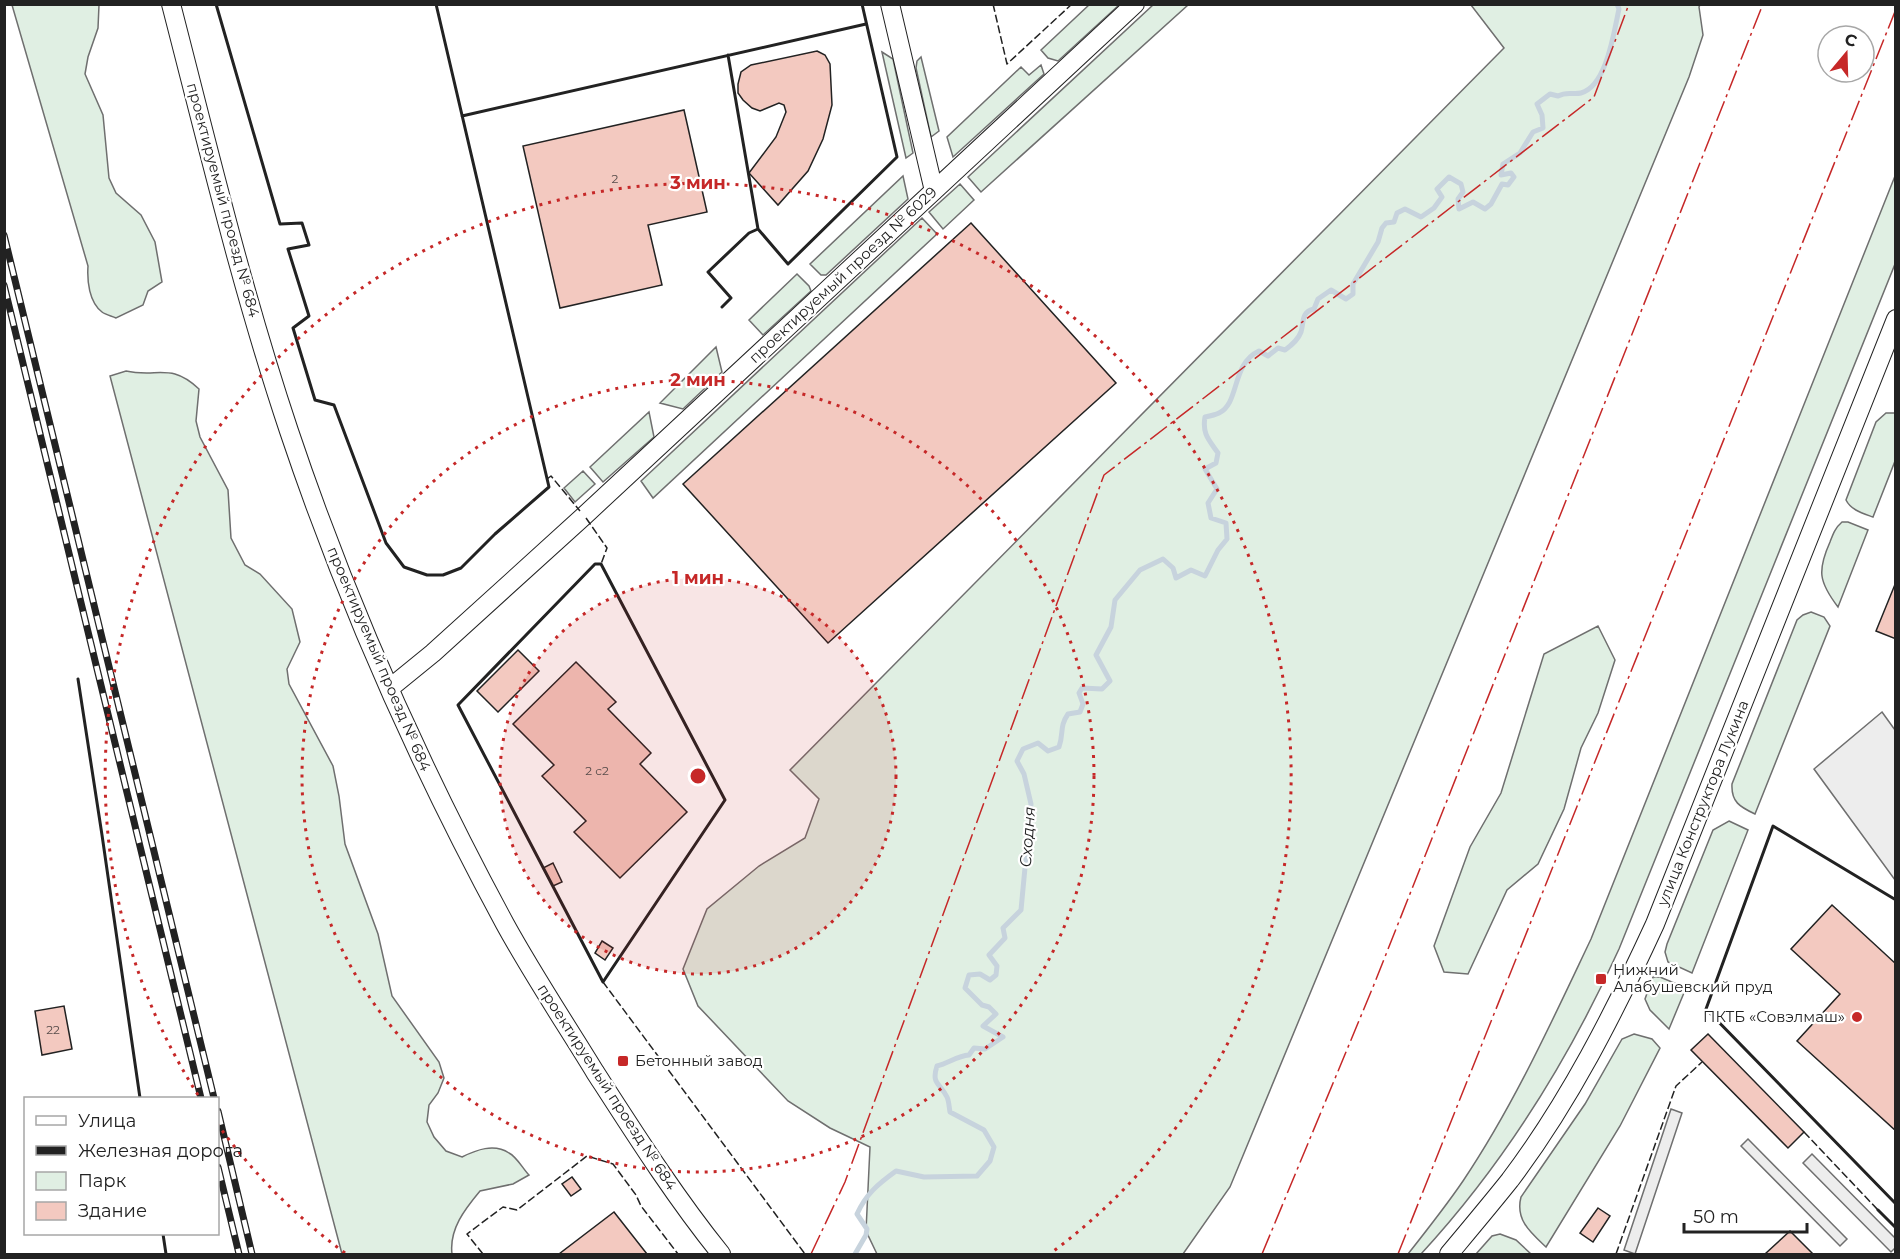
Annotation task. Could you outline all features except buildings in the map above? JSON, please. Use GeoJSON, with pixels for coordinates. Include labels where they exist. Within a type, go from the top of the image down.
{"type":"FeatureCollection","features":[{"type":"Feature","properties":{"kind":"street","name":"проектируемый проезд № 684"},"geometry":{"type":"LineString","coordinates":[[171,4],[235,251],[289,431],[325,534],[425,769],[523,955],[616,1106],[694,1221],[721,1254]]}},
{"type":"Feature","properties":{"kind":"street"},"geometry":{"type":"LineString","coordinates":[[890,4],[934,191]]}},
{"type":"Feature","properties":{"kind":"street","name":"проектируемый проезд № 6029"},"geometry":{"type":"LineString","coordinates":[[390,688],[433,653],[584,516],[1135,4]]}},
{"type":"Feature","properties":{"kind":"street","name":"улица Конструктора Лукина"},"geometry":{"type":"LineString","coordinates":[[1449,1254],[1511,1179],[1585,1064],[1625,990],[1655,924],[1896,319]]}},
{"type":"Feature","properties":{"kind":"green space"},"geometry":{"type":"Polygon","coordinates":[[[1090,4],[1119,5],[1058,61],[1048,58],[1041,50],[1090,4]]]}},
{"type":"Feature","properties":{"kind":"green space"},"geometry":{"type":"Polygon","coordinates":[[[12,5],[99,5],[98,28],[85,74],[103,115],[109,178],[116,193],[141,215],[155,242],[162,282],[148,291],[143,305],[116,318],[102,312],[92,297],[88,266],[12,5]]]}},
{"type":"Feature","properties":{"kind":"green space"},"geometry":{"type":"Polygon","coordinates":[[[1153,5],[1188,5],[981,192],[968,177],[1153,5]]]}},
{"type":"Feature","properties":{"kind":"green space"},"geometry":{"type":"Polygon","coordinates":[[[1471,5],[1700,5],[1703,35],[1689,77],[1230,1187],[1183,1254],[877,1254],[866,1231],[870,1147],[830,1128],[788,1101],[698,1006],[683,969],[707,909],[759,866],[805,838],[819,799],[790,770],[1504,48],[1471,5]]]}},
{"type":"Feature","properties":{"kind":"green space"},"geometry":{"type":"Polygon","coordinates":[[[882,52],[893,59],[913,153],[906,158],[882,52]]]}},
{"type":"Feature","properties":{"kind":"green space"},"geometry":{"type":"Polygon","coordinates":[[[921,57],[939,131],[931,137],[916,68],[917,61],[921,57]]]}},
{"type":"Feature","properties":{"kind":"green space"},"geometry":{"type":"Polygon","coordinates":[[[1041,65],[1044,74],[953,157],[947,137],[1021,67],[1029,75],[1041,65]]]}},
{"type":"Feature","properties":{"kind":"green space"},"geometry":{"type":"Polygon","coordinates":[[[903,176],[908,199],[826,275],[821,275],[810,264],[903,176]]]}},
{"type":"Feature","properties":{"kind":"green space"},"geometry":{"type":"Polygon","coordinates":[[[1895,176],[1895,264],[1619,949],[1600,990],[1556,1070],[1506,1147],[1480,1184],[1421,1254],[1408,1254],[1457,1190],[1499,1123],[1532,1062],[1591,939],[1895,176]]]}},
{"type":"Feature","properties":{"kind":"green space"},"geometry":{"type":"Polygon","coordinates":[[[960,184],[974,200],[943,229],[929,212],[960,184]]]}},
{"type":"Feature","properties":{"kind":"green space"},"geometry":{"type":"Polygon","coordinates":[[[922,218],[937,234],[653,498],[641,481],[922,218]]]}},
{"type":"Feature","properties":{"kind":"green space"},"geometry":{"type":"Polygon","coordinates":[[[797,274],[811,291],[763,335],[749,320],[797,274]]]}},
{"type":"Feature","properties":{"kind":"green space"},"geometry":{"type":"Polygon","coordinates":[[[716,347],[722,372],[683,409],[660,403],[716,347]]]}},
{"type":"Feature","properties":{"kind":"green space"},"geometry":{"type":"Polygon","coordinates":[[[126,371],[172,373],[199,389],[196,421],[200,437],[228,490],[231,538],[245,565],[260,574],[292,609],[300,642],[287,669],[289,684],[333,766],[345,844],[378,934],[392,996],[439,1062],[444,1078],[438,1093],[429,1105],[427,1122],[434,1137],[446,1151],[462,1157],[485,1149],[503,1150],[515,1157],[529,1175],[513,1184],[480,1191],[464,1212],[456,1228],[452,1254],[342,1254],[110,376],[126,371]]]}},
{"type":"Feature","properties":{"kind":"green space"},"geometry":{"type":"Polygon","coordinates":[[[649,412],[654,437],[603,482],[590,467],[649,412]]]}},
{"type":"Feature","properties":{"kind":"green space"},"geometry":{"type":"Polygon","coordinates":[[[1886,413],[1895,413],[1895,461],[1873,517],[1854,509],[1846,500],[1876,422],[1886,413]]]}},
{"type":"Feature","properties":{"kind":"green space"},"geometry":{"type":"Polygon","coordinates":[[[583,471],[595,484],[575,502],[564,488],[583,471]]]}},
{"type":"Feature","properties":{"kind":"green space"},"geometry":{"type":"Polygon","coordinates":[[[1842,522],[1868,530],[1838,607],[1824,583],[1822,569],[1833,534],[1842,522]]]}},
{"type":"Feature","properties":{"kind":"green space"},"geometry":{"type":"Polygon","coordinates":[[[1811,612],[1824,617],[1830,626],[1755,814],[1735,800],[1732,784],[1797,620],[1811,612]]]}},
{"type":"Feature","properties":{"kind":"green space"},"geometry":{"type":"Polygon","coordinates":[[[1598,626],[1615,660],[1598,713],[1581,748],[1564,809],[1538,864],[1507,890],[1468,974],[1444,972],[1434,946],[1470,847],[1501,793],[1544,654],[1598,626]]]}},
{"type":"Feature","properties":{"kind":"green space"},"geometry":{"type":"Polygon","coordinates":[[[1729,821],[1748,830],[1692,973],[1668,962],[1665,952],[1713,830],[1729,821]]]}},
{"type":"Feature","properties":{"kind":"green space"},"geometry":{"type":"Polygon","coordinates":[[[1653,977],[1660,977],[1686,988],[1669,1029],[1650,1010],[1645,999],[1653,977]]]}},
{"type":"Feature","properties":{"kind":"green space"},"geometry":{"type":"Polygon","coordinates":[[[1634,1034],[1652,1039],[1660,1048],[1620,1126],[1546,1247],[1522,1219],[1521,1197],[1585,1104],[1622,1039],[1634,1034]]]}},
{"type":"Feature","properties":{"kind":"green space"},"geometry":{"type":"Polygon","coordinates":[[[1500,1234],[1516,1240],[1531,1254],[1476,1254],[1492,1236],[1500,1234]]]}},
{"type":"Feature","properties":{"kind":"shaded area"},"geometry":{"type":"Polygon","coordinates":[[[1882,712],[1895,730],[1895,880],[1814,769],[1882,712]]]}},
{"type":"Feature","properties":{"kind":"shaded area"},"geometry":{"type":"Polygon","coordinates":[[[1671,1109],[1682,1113],[1635,1254],[1624,1250],[1671,1109]]]}},
{"type":"Feature","properties":{"kind":"shaded area"},"geometry":{"type":"Polygon","coordinates":[[[1748,1139],[1847,1239],[1840,1246],[1741,1146],[1748,1139]]]}},
{"type":"Feature","properties":{"kind":"shaded area"},"geometry":{"type":"Polygon","coordinates":[[[1812,1154],[1895,1238],[1895,1248],[1891,1252],[1803,1163],[1812,1154]]]}},
{"type":"Feature","properties":{"kind":"waterway","name":"Сходня"},"geometry":{"type":"LineString","coordinates":[[855,1254],[867,1229],[857,1214],[873,1190],[896,1171],[924,1177],[977,1176],[990,1161],[994,1147],[984,1130],[950,1112],[949,1102],[937,1083],[935,1072],[937,1066],[969,1055],[974,1048],[985,1049],[1003,1037],[983,1026],[996,1014],[989,1007],[982,1005],[965,988],[969,975],[980,974],[990,980],[996,975],[997,966],[989,955],[1005,938],[1003,928],[1021,910],[1031,804],[1024,774],[1017,761],[1023,749],[1038,743],[1048,751],[1059,747],[1065,719],[1068,714],[1080,712],[1083,704],[1079,693],[1082,688],[1102,689],[1110,681],[1096,655],[1111,627],[1115,600],[1140,570],[1163,559],[1173,568],[1176,578],[1191,570],[1205,576],[1218,550],[1227,539],[1226,523],[1211,518],[1208,503],[1217,489],[1205,469],[1216,463],[1218,453],[1205,432],[1205,417],[1217,414],[1226,408],[1244,365],[1250,357],[1259,351],[1268,356],[1278,348],[1285,350],[1294,342],[1301,332],[1305,315],[1314,309],[1318,299],[1331,290],[1346,299],[1353,294],[1353,284],[1378,242],[1382,228],[1386,223],[1394,222],[1397,213],[1405,209],[1421,217],[1434,208],[1442,197],[1437,189],[1449,177],[1461,184],[1463,192],[1458,199],[1459,209],[1473,202],[1485,209],[1491,204],[1502,184],[1508,185],[1514,177],[1511,173],[1501,175],[1503,164],[1520,153],[1533,132],[1543,128],[1542,115],[1537,104],[1550,94],[1558,96],[1581,93],[1597,80],[1612,43],[1619,9],[1617,4]]}},
{"type":"Feature","properties":{"kind":"railway"},"geometry":{"type":"LineString","coordinates":[[4,235],[214,1097]]}},
{"type":"Feature","properties":{"kind":"railway"},"geometry":{"type":"LineString","coordinates":[[4,285],[201,1097]]}},
{"type":"Feature","properties":{"kind":"railway"},"geometry":{"type":"LineString","coordinates":[[219,1115],[252,1254]]}},
{"type":"Feature","properties":{"kind":"railway"},"geometry":{"type":"LineString","coordinates":[[219,1171],[239,1254]]}},
{"type":"Feature","properties":{"kind":"fence"},"geometry":{"type":"LineString","coordinates":[[993,4],[1007,64],[1072,4]]}},
{"type":"Feature","properties":{"kind":"fence"},"geometry":{"type":"LineString","coordinates":[[547,479],[551,476],[580,511]]}},
{"type":"Feature","properties":{"kind":"fence"},"geometry":{"type":"LineString","coordinates":[[586,518],[607,548],[601,564],[725,800],[603,982],[805,1254]]}},
{"type":"Feature","properties":{"kind":"fence"},"geometry":{"type":"LineString","coordinates":[[1616,1254],[1676,1086],[1702,1062]]}},
{"type":"Feature","properties":{"kind":"fence"},"geometry":{"type":"LineString","coordinates":[[1804,1132],[1878,1210]]}},
{"type":"Feature","properties":{"kind":"fence"},"geometry":{"type":"LineString","coordinates":[[483,1254],[467,1234],[503,1207],[517,1210],[587,1156],[613,1164],[636,1195],[641,1206],[678,1254]]}},
{"type":"Feature","properties":{"kind":"wall"},"geometry":{"type":"LineString","coordinates":[[216,4],[280,224],[302,223],[309,245],[288,249],[309,316],[293,328],[315,400],[334,405],[386,543],[404,567],[427,575],[443,575],[461,568],[495,534],[549,487],[436,4]]}},
{"type":"Feature","properties":{"kind":"wall"},"geometry":{"type":"LineString","coordinates":[[728,55],[758,229],[788,264],[897,157],[862,4]]}},
{"type":"Feature","properties":{"kind":"wall"},"geometry":{"type":"LineString","coordinates":[[462,116],[866,24]]}},
{"type":"Feature","properties":{"kind":"wall"},"geometry":{"type":"LineString","coordinates":[[722,307],[731,298],[708,272],[749,233],[758,229]]}},
{"type":"Feature","properties":{"kind":"wall"},"geometry":{"type":"LineString","coordinates":[[595,564],[601,564],[725,800],[603,982],[458,705],[595,564]]}},
{"type":"Feature","properties":{"kind":"wall"},"geometry":{"type":"LineString","coordinates":[[78,679],[140,1097]]}},
{"type":"Feature","properties":{"kind":"wall"},"geometry":{"type":"LineString","coordinates":[[1896,900],[1773,826],[1706,1009],[1896,1204]]}},
{"type":"Feature","properties":{"kind":"wall"},"geometry":{"type":"LineString","coordinates":[[1878,1210],[1896,1228]]}},
{"type":"Feature","properties":{"kind":"wall"},"geometry":{"type":"LineString","coordinates":[[163,1235],[166,1254]]}},
{"type":"Feature","properties":{"kind":"power"},"geometry":{"type":"LineString","coordinates":[[811,1254],[845,1182],[1104,475],[1594,97],[1629,4]]}},
{"type":"Feature","properties":{"kind":"power"},"geometry":{"type":"LineString","coordinates":[[1262,1254],[1373,987],[1763,4]]}},
{"type":"Feature","properties":{"kind":"power"},"geometry":{"type":"LineString","coordinates":[[1398,1254],[1896,9]]}},
{"type":"Feature","properties":{"kind":"place","name":"Нижний Алабушевский пруд"},"geometry":{"type":"Point","coordinates":[1601,979]}},
{"type":"Feature","properties":{"kind":"place","name":"ПКТБ «Совэлмаш»"},"geometry":{"type":"Point","coordinates":[1857,1017]}},
{"type":"Feature","properties":{"kind":"place","name":"Бетонный завод"},"geometry":{"type":"Point","coordinates":[623,1061]}}]}
